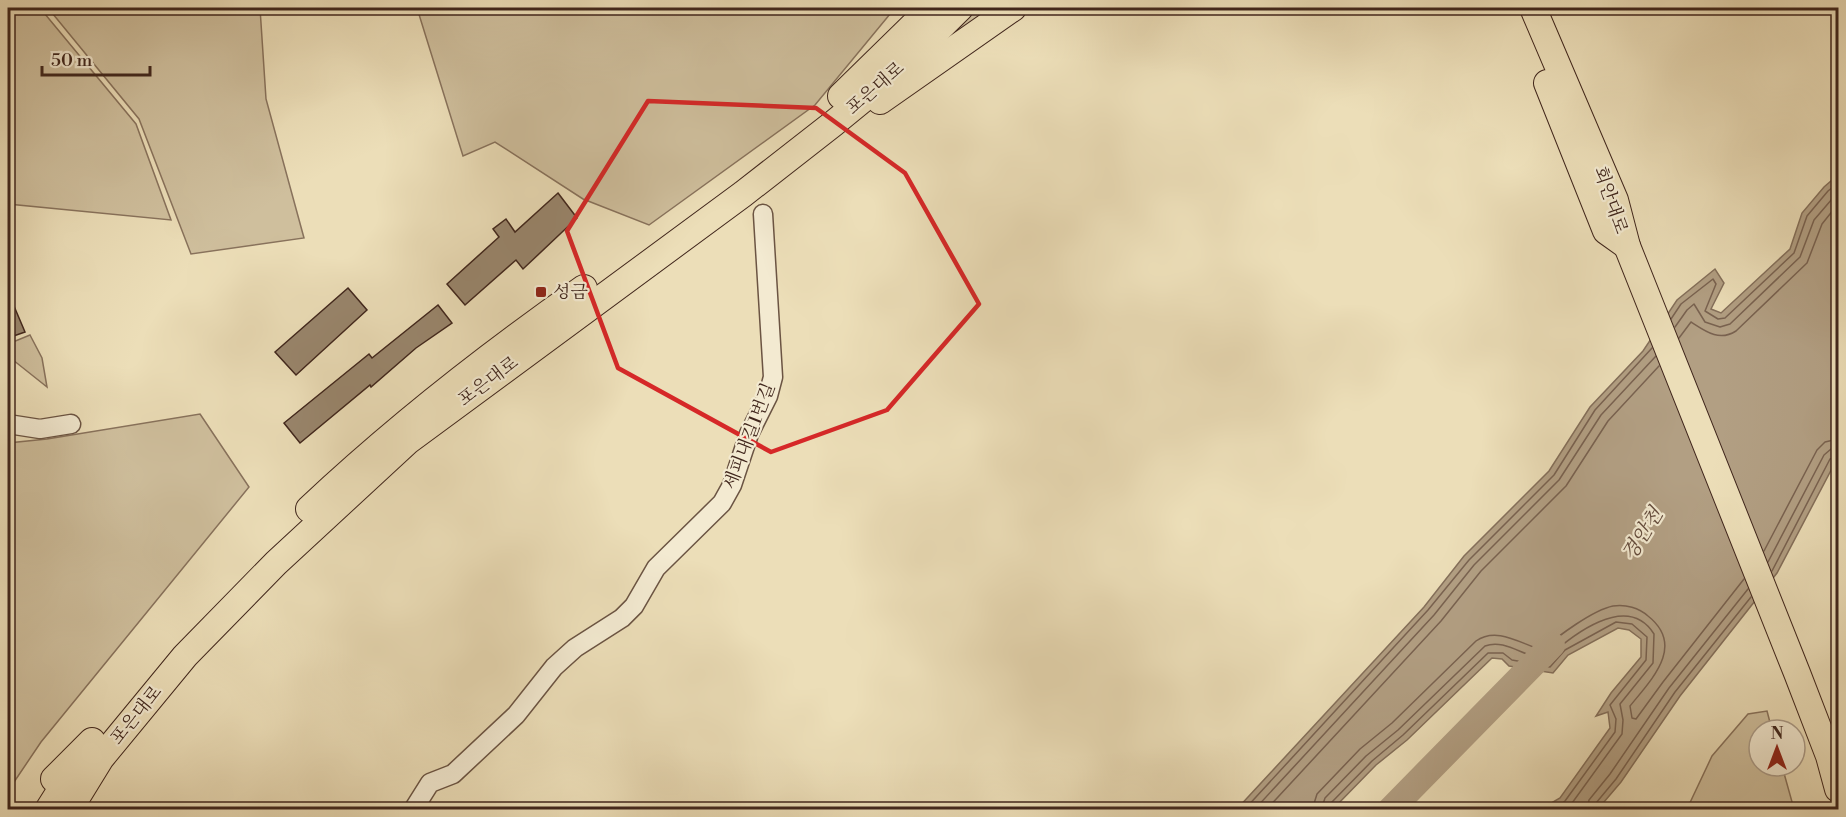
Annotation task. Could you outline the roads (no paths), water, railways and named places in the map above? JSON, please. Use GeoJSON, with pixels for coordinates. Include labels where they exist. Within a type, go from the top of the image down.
{"type":"FeatureCollection","features":[{"type":"Feature","properties":{"kind":"highway","name":"포은대로"},"geometry":{"type":"LineString","coordinates":[[48,810],[92,741],[147,674],[261,555],[354,466],[428,404],[530,326],[777,150],[857,82],[931,8]]}},
{"type":"Feature","properties":{"kind":"highway","name":"포은대로"},"geometry":{"type":"LineString","coordinates":[[69,810],[101,758],[185,656],[276,563],[408,441],[734,201],[889,78],[960,8]]}},
{"type":"Feature","properties":{"kind":"highway"},"geometry":{"type":"LineString","coordinates":[[791,156],[910,82],[1013,8]]}},
{"type":"Feature","properties":{"kind":"highway","name":"회안대로"},"geometry":{"type":"LineString","coordinates":[[1526,9],[1606,231],[1627,246],[1797,673],[1829,756],[1839,789]]}},
{"type":"Feature","properties":{"kind":"highway"},"geometry":{"type":"LineString","coordinates":[[82,810],[141,708]]}},
{"type":"Feature","properties":{"kind":"highway"},"geometry":{"type":"LineString","coordinates":[[32,810],[49,784],[92,741]]}},
{"type":"Feature","properties":{"kind":"street","name":"세피내길1번길"},"geometry":{"type":"LineString","coordinates":[[413,810],[417,800],[430,783],[453,774],[516,715],[554,667],[575,648],[622,618],[634,606],[656,568],[722,503],[732,485],[749,434],[768,396],[773,377],[763,214]]}},
{"type":"Feature","properties":{"kind":"street"},"geometry":{"type":"LineString","coordinates":[[8,424],[40,429],[71,424]]}},
{"type":"Feature","properties":{"kind":"water"},"geometry":{"type":"Polygon","coordinates":[[[1838,175],[1838,457],[1777,573],[1680,696],[1621,782],[1598,809],[1541,809],[1560,798],[1610,728],[1608,712],[1596,716],[1611,693],[1641,657],[1641,639],[1629,630],[1618,628],[1568,655],[1553,673],[1509,666],[1502,659],[1492,658],[1407,740],[1376,765],[1333,809],[1236,810],[1424,607],[1464,556],[1549,471],[1590,407],[1643,351],[1677,300],[1715,269],[1724,283],[1711,309],[1721,313],[1790,249],[1802,213],[1824,187],[1838,175]]]}},
{"type":"Feature","properties":{"kind":"waterway","name":"경안천"},"geometry":{"type":"LineString","coordinates":[[1390,810],[1552,645]]}},
{"type":"Feature","properties":{"kind":"place","name":"성금"},"geometry":{"type":"Point","coordinates":[541,292]}}]}
